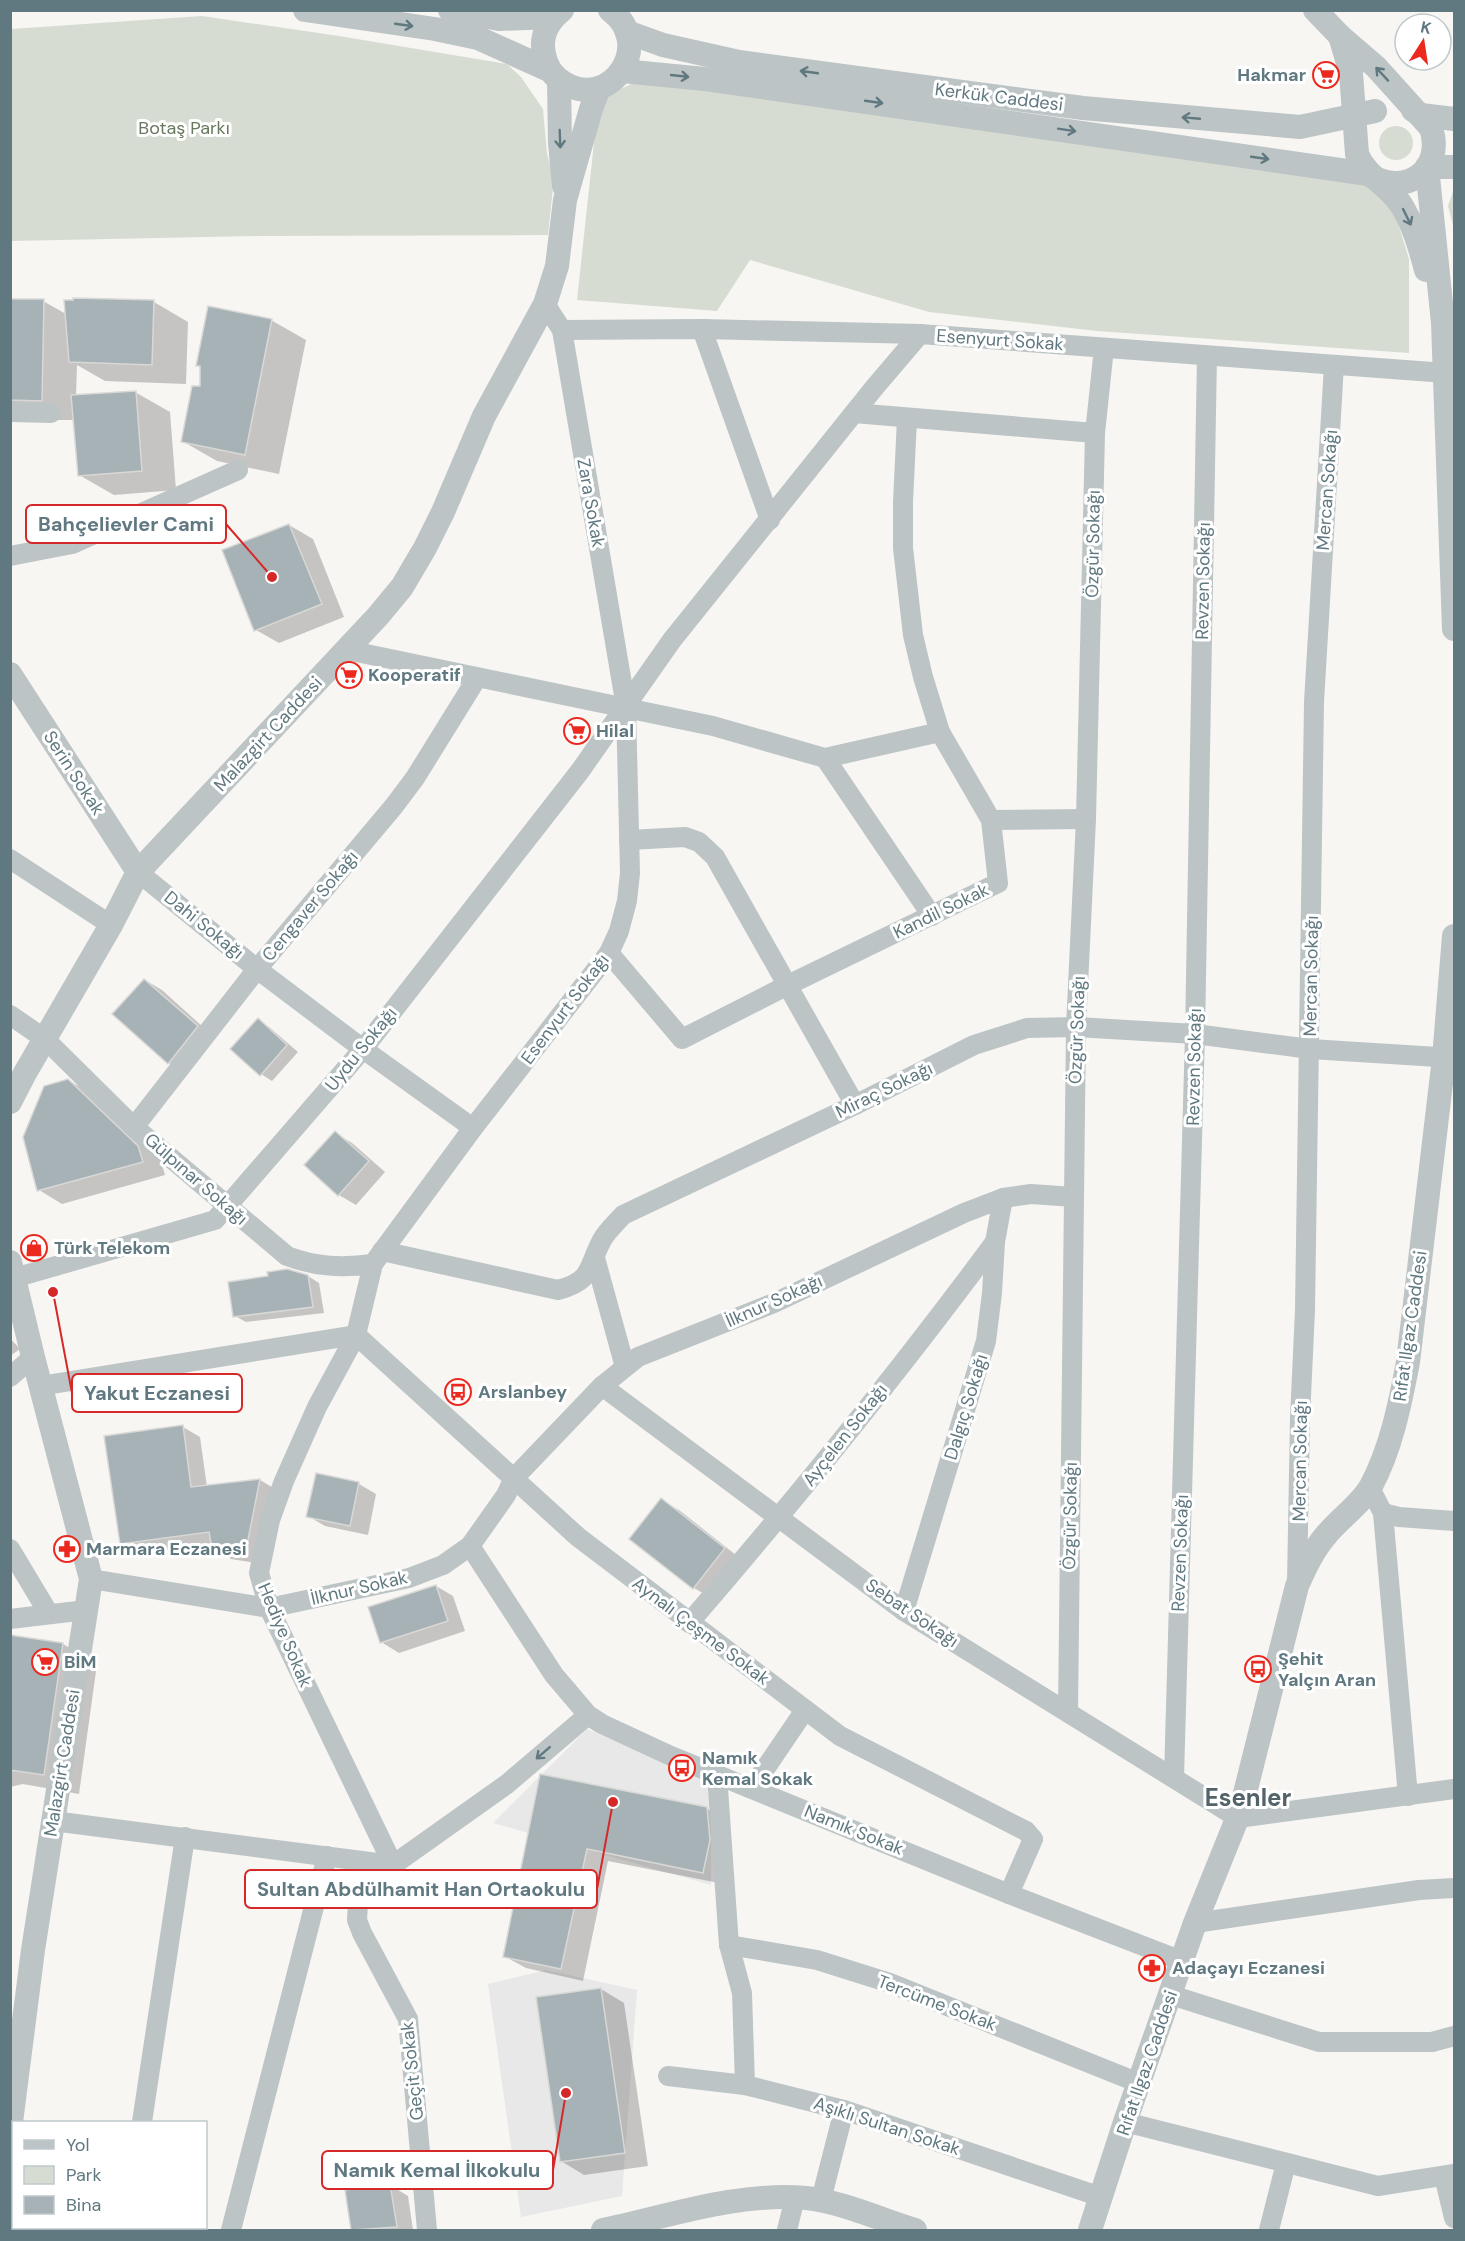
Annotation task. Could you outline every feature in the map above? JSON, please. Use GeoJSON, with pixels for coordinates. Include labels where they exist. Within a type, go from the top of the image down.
{"type":"FeatureCollection","features":[{"type":"Feature","properties":{"kind":"street"},"geometry":{"type":"LineString","coordinates":[[305,10],[435,29],[478,38],[554,75],[571,87],[585,90],[599,88],[612,81],[622,71],[630,49],[625,20]]}},
{"type":"Feature","properties":{"kind":"street"},"geometry":{"type":"LineString","coordinates":[[450,10],[499,18],[558,14]]}},
{"type":"Feature","properties":{"kind":"street"},"geometry":{"type":"LineString","coordinates":[[1315,10],[1340,36],[1376,67],[1431,128],[1434,144],[1431,160],[1419,176],[1399,184],[1378,180],[1368,174]]}},
{"type":"Feature","properties":{"kind":"street"},"geometry":{"type":"LineString","coordinates":[[558,14],[543,37],[544,59],[554,75],[565,200]]}},
{"type":"Feature","properties":{"kind":"street","name":"Kerkük Caddesi"},"geometry":{"type":"LineString","coordinates":[[625,20],[663,45],[739,62],[1083,108],[1300,127],[1364,113]]}},
{"type":"Feature","properties":{"kind":"street"},"geometry":{"type":"LineString","coordinates":[[1340,36],[1351,73],[1354,98],[1364,113],[1365,119],[1359,129],[1356,142],[1357,154],[1368,174],[1392,194],[1410,222],[1443,324]]}},
{"type":"Feature","properties":{"kind":"street","name":"Kerkük Caddesi"},"geometry":{"type":"LineString","coordinates":[[622,71],[705,79],[1368,174]]}},
{"type":"Feature","properties":{"kind":"street","name":"Malazgirt Caddesi"},"geometry":{"type":"LineString","coordinates":[[10,1102],[111,925],[138,872],[347,650],[402,587],[425,548],[494,396],[545,303],[557,266],[565,200],[599,88]]}},
{"type":"Feature","properties":{"kind":"street"},"geometry":{"type":"LineString","coordinates":[[1364,113],[1386,106],[1398,106],[1410,108],[1421,115],[1455,119]]}},
{"type":"Feature","properties":{"kind":"street"},"geometry":{"type":"LineString","coordinates":[[1427,167],[1455,166]]}},
{"type":"Feature","properties":{"kind":"street"},"geometry":{"type":"LineString","coordinates":[[1427,167],[1443,324],[1451,448],[1455,629]]}},
{"type":"Feature","properties":{"kind":"street","name":"Zara Sokak"},"geometry":{"type":"LineString","coordinates":[[545,303],[562,330],[626,707]]}},
{"type":"Feature","properties":{"kind":"street"},"geometry":{"type":"LineString","coordinates":[[702,329],[770,520]]}},
{"type":"Feature","properties":{"kind":"street"},"geometry":{"type":"LineString","coordinates":[[562,330],[702,329],[920,334]]}},
{"type":"Feature","properties":{"kind":"street","name":"Esenyurt Sokak"},"geometry":{"type":"LineString","coordinates":[[626,707],[672,640],[920,334],[1446,373]]}},
{"type":"Feature","properties":{"kind":"street","name":"Özgür Sokağı"},"geometry":{"type":"LineString","coordinates":[[1068,1712],[1076,1027],[1086,819],[1095,433],[1104,348]]}},
{"type":"Feature","properties":{"kind":"street","name":"Revzen Sokağı"},"geometry":{"type":"LineString","coordinates":[[1174,1778],[1195,1034],[1207,356]]}},
{"type":"Feature","properties":{"kind":"street","name":"Mercan Sokağı"},"geometry":{"type":"LineString","coordinates":[[1297,1586],[1310,1049],[1314,702],[1334,365]]}},
{"type":"Feature","properties":{"kind":"street"},"geometry":{"type":"LineString","coordinates":[[10,412],[51,413]]}},
{"type":"Feature","properties":{"kind":"street"},"geometry":{"type":"LineString","coordinates":[[854,413],[1095,433]]}},
{"type":"Feature","properties":{"kind":"street","name":"Kandil Sokak"},"geometry":{"type":"LineString","coordinates":[[609,953],[682,1039],[998,883],[991,820],[940,732],[923,676],[914,635],[903,548],[907,419]]}},
{"type":"Feature","properties":{"kind":"street"},"geometry":{"type":"LineString","coordinates":[[10,556],[72,544],[238,470]]}},
{"type":"Feature","properties":{"kind":"street"},"geometry":{"type":"LineString","coordinates":[[347,650],[713,726],[825,758],[940,732]]}},
{"type":"Feature","properties":{"kind":"street","name":"Serin Sokak"},"geometry":{"type":"LineString","coordinates":[[10,674],[138,872]]}},
{"type":"Feature","properties":{"kind":"street","name":"Cengaver Sokağı"},"geometry":{"type":"LineString","coordinates":[[134,1126],[257,969],[415,778],[477,678]]}},
{"type":"Feature","properties":{"kind":"street","name":"Esenyurt Sokağı"},"geometry":{"type":"LineString","coordinates":[[377,1258],[473,1128],[609,953],[620,931],[627,901],[630,873],[626,707]]}},
{"type":"Feature","properties":{"kind":"street","name":"Uydu Sokağı"},"geometry":{"type":"LineString","coordinates":[[12,1270],[215,1220],[363,1049],[580,771],[626,707]]}},
{"type":"Feature","properties":{"kind":"street"},"geometry":{"type":"LineString","coordinates":[[825,758],[932,916]]}},
{"type":"Feature","properties":{"kind":"street"},"geometry":{"type":"LineString","coordinates":[[991,820],[1086,819]]}},
{"type":"Feature","properties":{"kind":"street"},"geometry":{"type":"LineString","coordinates":[[629,840],[685,837],[699,842],[714,857],[855,1105]]}},
{"type":"Feature","properties":{"kind":"street"},"geometry":{"type":"LineString","coordinates":[[10,859],[111,925]]}},
{"type":"Feature","properties":{"kind":"street","name":"Dahi Sokağı"},"geometry":{"type":"LineString","coordinates":[[138,872],[257,969],[473,1128]]}},
{"type":"Feature","properties":{"kind":"street","name":"Rıfat Ilgaz Caddesi"},"geometry":{"type":"LineString","coordinates":[[1090,2230],[1125,2122],[1195,1923],[1244,1800],[1297,1586],[1309,1558],[1325,1536],[1370,1488],[1399,1409],[1408,1362],[1449,1058],[1455,936]]}},
{"type":"Feature","properties":{"kind":"street","name":"Gülpınar Sokağı"},"geometry":{"type":"LineString","coordinates":[[10,1016],[45,1039],[134,1126],[286,1256],[327,1267],[351,1267],[377,1258]]}},
{"type":"Feature","properties":{"kind":"street","name":"Miraç Sokağı"},"geometry":{"type":"LineString","coordinates":[[377,1258],[558,1290],[582,1281],[603,1239],[623,1215],[963,1051],[1001,1035],[1027,1028],[1076,1027],[1195,1034],[1310,1049],[1449,1058]]}},
{"type":"Feature","properties":{"kind":"street","name":"İlknur Sokağı"},"geometry":{"type":"LineString","coordinates":[[514,1478],[602,1386],[638,1357],[774,1303],[964,1213],[1003,1198],[1031,1194],[1074,1197]]}},
{"type":"Feature","properties":{"kind":"street","name":"Dalgıç Sokağı"},"geometry":{"type":"LineString","coordinates":[[904,1611],[986,1341],[995,1242],[1003,1198]]}},
{"type":"Feature","properties":{"kind":"street","name":"Ayçelen Sokağı"},"geometry":{"type":"LineString","coordinates":[[689,1623],[779,1518],[945,1310],[995,1242]]}},
{"type":"Feature","properties":{"kind":"street","name":"Hediye Sokak"},"geometry":{"type":"LineString","coordinates":[[377,1258],[356,1335],[317,1407],[284,1481],[270,1520],[259,1573],[270,1608],[393,1865]]}},
{"type":"Feature","properties":{"kind":"street"},"geometry":{"type":"LineString","coordinates":[[595,1258],[625,1367]]}},
{"type":"Feature","properties":{"kind":"street","name":"Malazgirt Caddesi"},"geometry":{"type":"LineString","coordinates":[[10,2130],[33,1950],[91,1579],[12,1270]]}},
{"type":"Feature","properties":{"kind":"street"},"geometry":{"type":"LineString","coordinates":[[40,1386],[356,1335]]}},
{"type":"Feature","properties":{"kind":"street","name":"Aynalı Çeşme Sokak"},"geometry":{"type":"LineString","coordinates":[[356,1335],[578,1537],[840,1736],[1026,1832],[1033,1839],[1009,1894]]}},
{"type":"Feature","properties":{"kind":"street"},"geometry":{"type":"LineString","coordinates":[[10,1377],[33,1357]]}},
{"type":"Feature","properties":{"kind":"street","name":"Sebat Sokağı"},"geometry":{"type":"LineString","coordinates":[[602,1386],[904,1611],[1238,1818]]}},
{"type":"Feature","properties":{"kind":"street","name":"İlknur Sokak"},"geometry":{"type":"LineString","coordinates":[[91,1579],[270,1608],[409,1578],[443,1565],[470,1546],[506,1495],[514,1478]]}},
{"type":"Feature","properties":{"kind":"street"},"geometry":{"type":"LineString","coordinates":[[1370,1488],[1383,1513],[1408,1796]]}},
{"type":"Feature","properties":{"kind":"street"},"geometry":{"type":"LineString","coordinates":[[1383,1513],[1399,1517],[1455,1521]]}},
{"type":"Feature","properties":{"kind":"street","name":"Namık Sokak"},"geometry":{"type":"LineString","coordinates":[[470,1546],[554,1675],[588,1715],[621,1735],[1009,1894],[1182,1961]]}},
{"type":"Feature","properties":{"kind":"street"},"geometry":{"type":"LineString","coordinates":[[10,1549],[49,1614]]}},
{"type":"Feature","properties":{"kind":"street"},"geometry":{"type":"LineString","coordinates":[[10,1619],[86,1610]]}},
{"type":"Feature","properties":{"kind":"street"},"geometry":{"type":"LineString","coordinates":[[752,1788],[805,1710]]}},
{"type":"Feature","properties":{"kind":"street","name":"Geçit Sokak"},"geometry":{"type":"LineString","coordinates":[[427,2230],[408,2019],[362,1933],[357,1920],[358,1904],[393,1865],[507,1784],[588,1715]]}},
{"type":"Feature","properties":{"kind":"street"},"geometry":{"type":"LineString","coordinates":[[717,1774],[729,1945],[738,1970],[742,1993],[745,2085]]}},
{"type":"Feature","properties":{"kind":"street"},"geometry":{"type":"LineString","coordinates":[[1238,1818],[1455,1789]]}},
{"type":"Feature","properties":{"kind":"street"},"geometry":{"type":"LineString","coordinates":[[53,1821],[393,1865]]}},
{"type":"Feature","properties":{"kind":"street"},"geometry":{"type":"LineString","coordinates":[[142,2121],[185,1837]]}},
{"type":"Feature","properties":{"kind":"street"},"geometry":{"type":"LineString","coordinates":[[231,2230],[327,1856]]}},
{"type":"Feature","properties":{"kind":"street"},"geometry":{"type":"LineString","coordinates":[[1195,1923],[1419,1890],[1455,1888]]}},
{"type":"Feature","properties":{"kind":"street","name":"Tercüme Sokak"},"geometry":{"type":"LineString","coordinates":[[729,1945],[817,1960],[890,1983],[1139,2082]]}},
{"type":"Feature","properties":{"kind":"street"},"geometry":{"type":"LineString","coordinates":[[1171,1995],[1319,2042],[1432,2042],[1455,2036]]}},
{"type":"Feature","properties":{"kind":"street"},"geometry":{"type":"LineString","coordinates":[[10,2009],[22,2034]]}},
{"type":"Feature","properties":{"kind":"street","name":"Aşıklı Sultan Sokak"},"geometry":{"type":"LineString","coordinates":[[668,2076],[745,2085],[844,2110],[1101,2197]]}},
{"type":"Feature","properties":{"kind":"street"},"geometry":{"type":"LineString","coordinates":[[821,2200],[844,2110]]}},
{"type":"Feature","properties":{"kind":"street"},"geometry":{"type":"LineString","coordinates":[[1125,2122],[1378,2186],[1449,2175],[1455,2218]]}},
{"type":"Feature","properties":{"kind":"street"},"geometry":{"type":"LineString","coordinates":[[1269,2230],[1286,2163]]}},
{"type":"Feature","properties":{"kind":"street"},"geometry":{"type":"LineString","coordinates":[[787,2230],[795,2198]]}},
{"type":"Feature","properties":{"kind":"street"},"geometry":{"type":"LineString","coordinates":[[603,2230],[636,2227],[675,2212],[723,2203],[795,2198],[821,2200],[915,2230]]}},
{"type":"Feature","properties":{"kind":"shaded area"},"geometry":{"type":"Polygon","coordinates":[[[587,1729],[712,1780],[711,1885],[493,1823],[587,1729]]]}},
{"type":"Feature","properties":{"kind":"shaded area"},"geometry":{"type":"Polygon","coordinates":[[[546,1970],[637,1990],[622,2196],[521,2217],[488,1984],[546,1970]]]}},
{"type":"Feature","properties":{"kind":"green space","name":"Botaş Parkı"},"geometry":{"type":"Polygon","coordinates":[[[202,16],[507,64],[521,77],[543,109],[547,154],[554,178],[548,235],[262,236],[11,241],[11,29],[202,16]]]}},
{"type":"Feature","properties":{"kind":"green space"},"geometry":{"type":"Polygon","coordinates":[[[645,78],[1363,183],[1394,210],[1409,259],[1409,353],[1097,331],[929,312],[750,260],[717,311],[577,300],[597,115],[607,95],[645,78]]]}},
{"type":"Feature","properties":{"kind":"green space"},"geometry":{"type":"Polygon","coordinates":[[[1396,126],[1408,131],[1413,143],[1408,155],[1396,160],[1384,155],[1379,143],[1384,131],[1396,126]]]}},
{"type":"Feature","properties":{"kind":"green space"},"geometry":{"type":"Polygon","coordinates":[[[1454,188],[1454,229],[1448,206],[1454,188]]]}},
{"type":"Feature","properties":{"kind":"building"},"geometry":{"type":"Polygon","coordinates":[[[73,298],[154,300],[152,365],[69,362],[64,300],[73,300],[73,298]]]}},
{"type":"Feature","properties":{"kind":"building"},"geometry":{"type":"Polygon","coordinates":[[[10,299],[44,299],[42,401],[10,400],[10,299]]]}},
{"type":"Feature","properties":{"kind":"building"},"geometry":{"type":"Polygon","coordinates":[[[208,306],[272,319],[245,455],[181,442],[192,386],[200,386],[200,366],[196,366],[208,306]]]}},
{"type":"Feature","properties":{"kind":"building"},"geometry":{"type":"Polygon","coordinates":[[[136,391],[142,471],[78,476],[71,395],[136,391]]]}},
{"type":"Feature","properties":{"kind":"building"},"geometry":{"type":"Polygon","coordinates":[[[289,524],[322,604],[254,631],[222,550],[289,524]]]}},
{"type":"Feature","properties":{"kind":"building"},"geometry":{"type":"Polygon","coordinates":[[[144,979],[198,1026],[168,1064],[112,1014],[144,979]]]}},
{"type":"Feature","properties":{"kind":"building"},"geometry":{"type":"Polygon","coordinates":[[[258,1018],[287,1045],[260,1076],[230,1049],[258,1018]]]}},
{"type":"Feature","properties":{"kind":"building"},"geometry":{"type":"Polygon","coordinates":[[[68,1079],[138,1146],[143,1162],[37,1191],[23,1137],[44,1086],[68,1079]]]}},
{"type":"Feature","properties":{"kind":"building"},"geometry":{"type":"Polygon","coordinates":[[[335,1131],[369,1161],[338,1196],[304,1165],[335,1131]]]}},
{"type":"Feature","properties":{"kind":"building"},"geometry":{"type":"Polygon","coordinates":[[[287,1269],[308,1275],[313,1307],[233,1317],[228,1282],[268,1276],[267,1272],[287,1269]]]}},
{"type":"Feature","properties":{"kind":"building"},"geometry":{"type":"Polygon","coordinates":[[[183,1425],[191,1487],[260,1479],[245,1555],[212,1549],[209,1532],[120,1544],[104,1436],[183,1425]]]}},
{"type":"Feature","properties":{"kind":"building"},"geometry":{"type":"Polygon","coordinates":[[[316,1473],[359,1482],[350,1526],[306,1517],[316,1473]]]}},
{"type":"Feature","properties":{"kind":"building"},"geometry":{"type":"Polygon","coordinates":[[[661,1498],[725,1548],[693,1589],[629,1539],[661,1498]]]}},
{"type":"Feature","properties":{"kind":"building"},"geometry":{"type":"Polygon","coordinates":[[[436,1585],[448,1621],[380,1643],[368,1607],[436,1585]]]}},
{"type":"Feature","properties":{"kind":"building"},"geometry":{"type":"Polygon","coordinates":[[[10,1635],[63,1643],[44,1775],[10,1770],[10,1635]]]}},
{"type":"Feature","properties":{"kind":"building"},"geometry":{"type":"Polygon","coordinates":[[[540,1774],[707,1807],[710,1840],[703,1873],[587,1849],[561,1969],[503,1957],[540,1774]]]}},
{"type":"Feature","properties":{"kind":"building"},"geometry":{"type":"Polygon","coordinates":[[[601,1988],[625,2153],[560,2162],[536,1997],[601,1988]]]}},
{"type":"Feature","properties":{"kind":"building"},"geometry":{"type":"Polygon","coordinates":[[[390,2184],[397,2227],[351,2230],[345,2190],[390,2184]]]}},
{"type":"Feature","properties":{"kind":"place","name":"Hakmar"},"geometry":{"type":"Point","coordinates":[1326,75]}},
{"type":"Feature","properties":{"kind":"place","name":"Bahçelievler Cami"},"geometry":{"type":"Point","coordinates":[272,577]}},
{"type":"Feature","properties":{"kind":"place","name":"Kooperatif"},"geometry":{"type":"Point","coordinates":[349,675]}},
{"type":"Feature","properties":{"kind":"place","name":"Hilal"},"geometry":{"type":"Point","coordinates":[577,731]}},
{"type":"Feature","properties":{"kind":"place","name":"Türk Telekom"},"geometry":{"type":"Point","coordinates":[34,1248]}},
{"type":"Feature","properties":{"kind":"place","name":"Yakut Eczanesi"},"geometry":{"type":"Point","coordinates":[53,1292]}},
{"type":"Feature","properties":{"kind":"place","name":"Arslanbey"},"geometry":{"type":"Point","coordinates":[458,1392]}},
{"type":"Feature","properties":{"kind":"place","name":"Marmara Eczanesi"},"geometry":{"type":"Point","coordinates":[67,1549]}},
{"type":"Feature","properties":{"kind":"place","name":"BİM"},"geometry":{"type":"Point","coordinates":[45,1662]}},
{"type":"Feature","properties":{"kind":"place","name":"Şehit Yalçın Aran"},"geometry":{"type":"Point","coordinates":[1258,1669]}},
{"type":"Feature","properties":{"kind":"place","name":"Namık Kemal Sokak"},"geometry":{"type":"Point","coordinates":[682,1768]}},
{"type":"Feature","properties":{"kind":"place","name":"Sultan Abdülhamit Han Ortaokulu"},"geometry":{"type":"Point","coordinates":[613,1802]}},
{"type":"Feature","properties":{"kind":"place","name":"Adaçayı Eczanesi"},"geometry":{"type":"Point","coordinates":[1152,1968]}},
{"type":"Feature","properties":{"kind":"place","name":"Namık Kemal İlkokulu"},"geometry":{"type":"Point","coordinates":[566,2093]}},
{"type":"Feature","properties":{"kind":"district","name":"Esenler"},"geometry":{"type":"Point","coordinates":[1248,1797]}}]}
